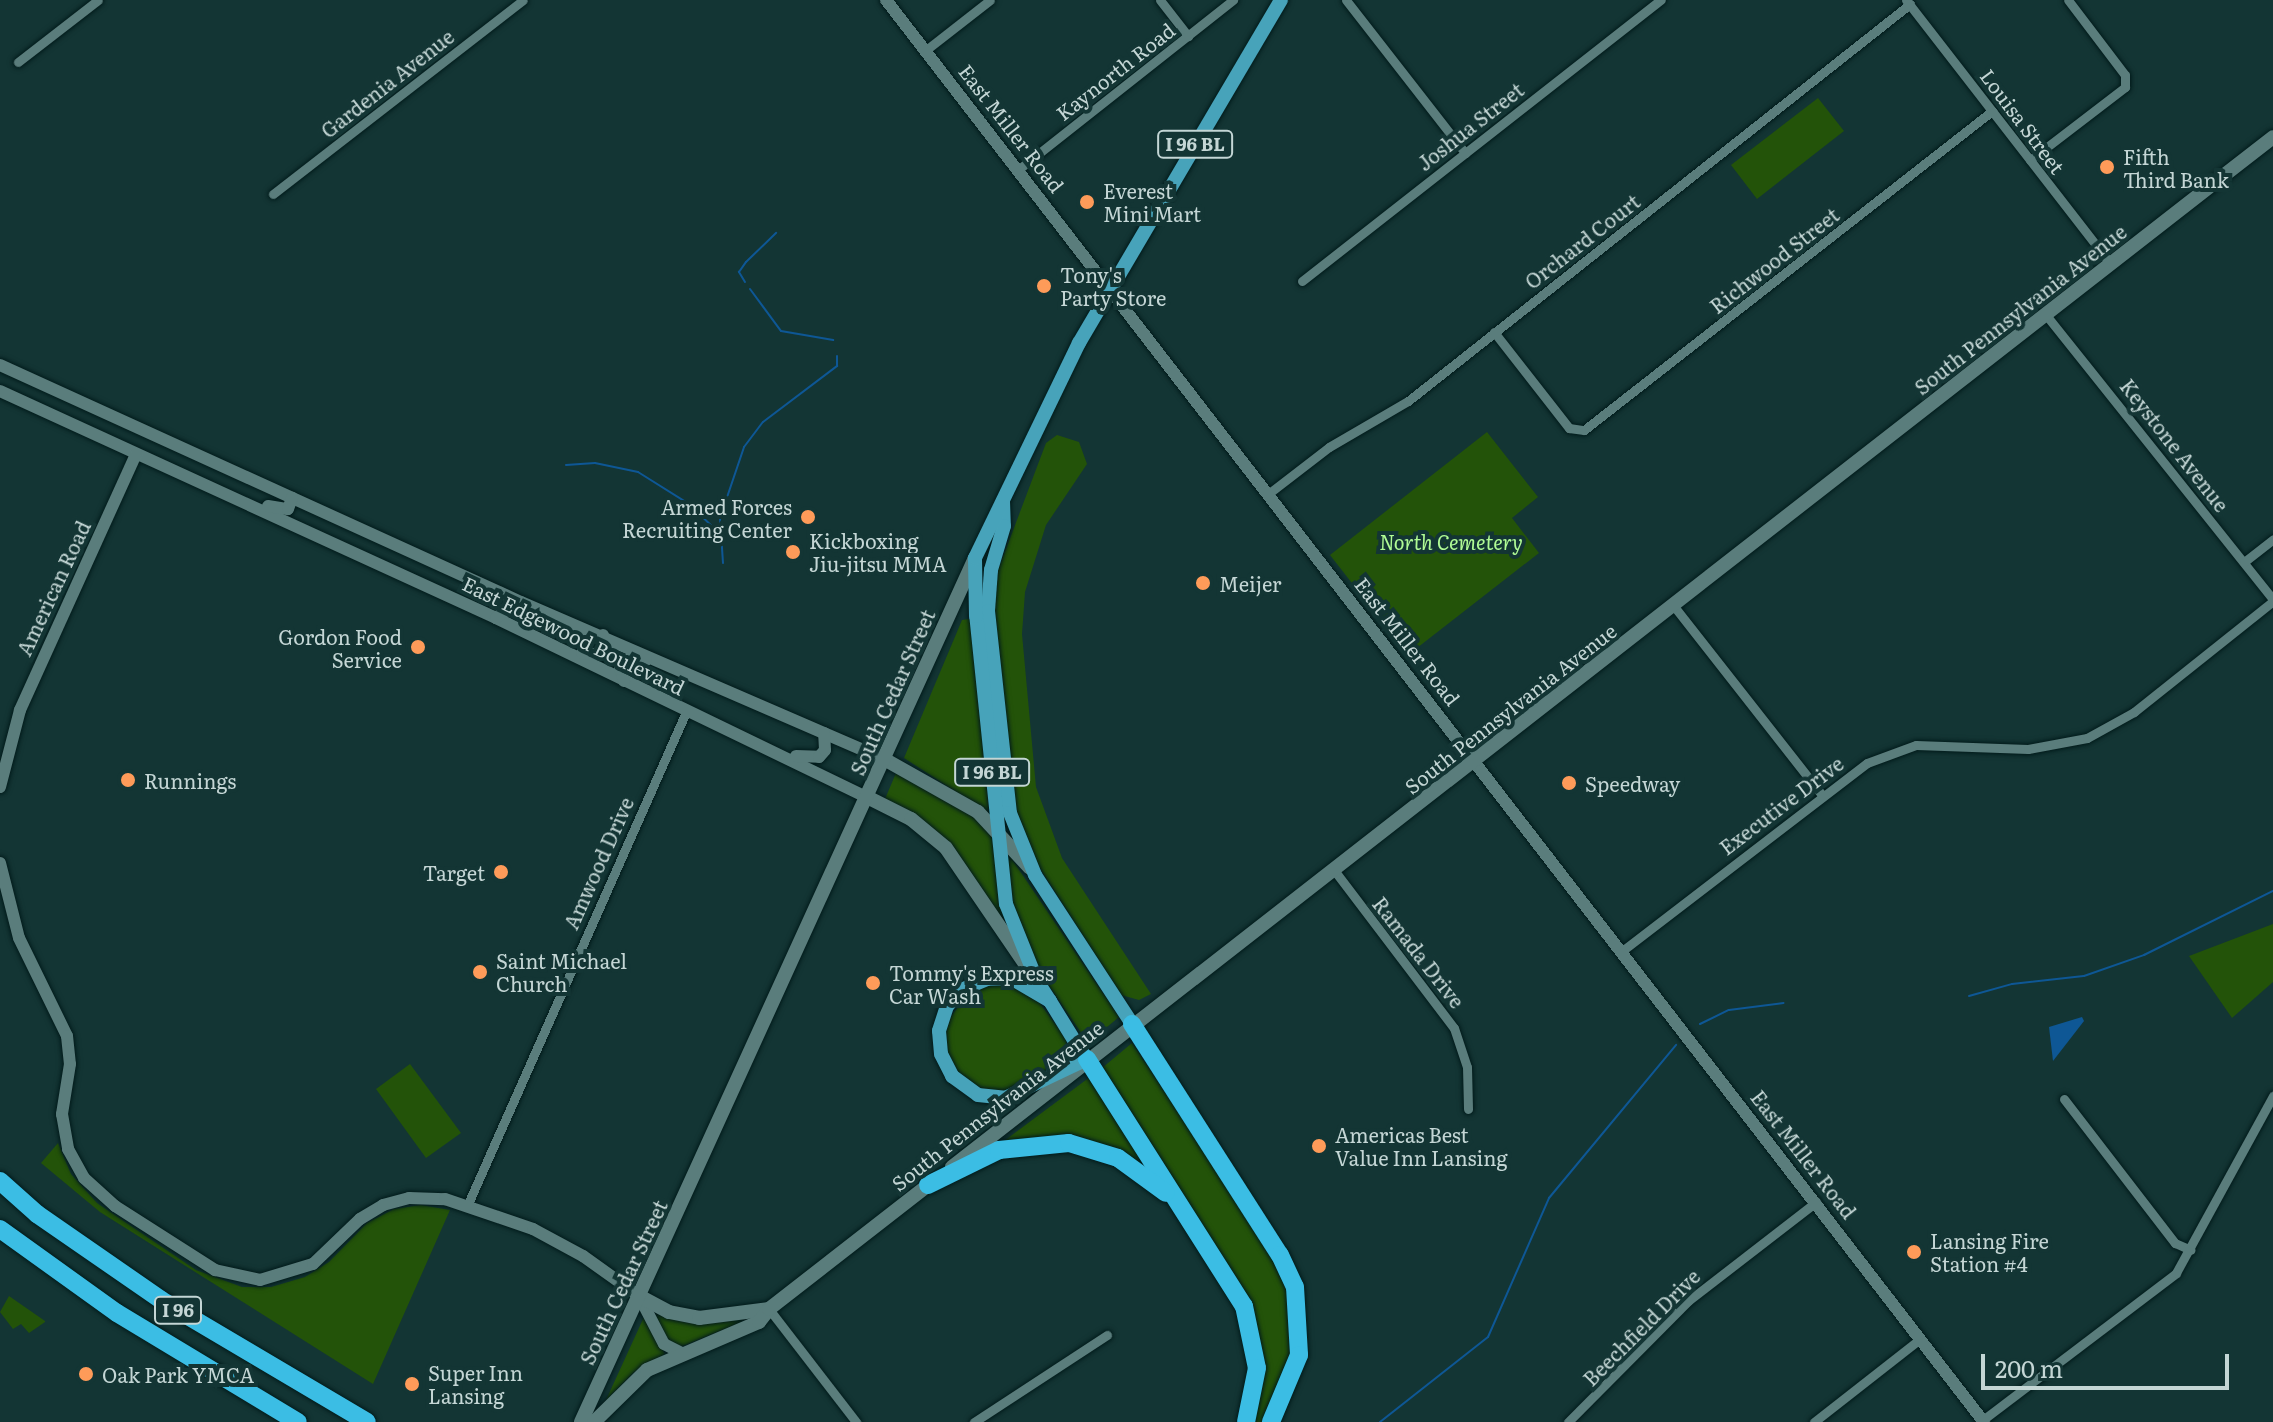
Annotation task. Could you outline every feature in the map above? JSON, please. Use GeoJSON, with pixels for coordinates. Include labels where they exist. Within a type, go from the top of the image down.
{"type":"FeatureCollection","features":[{"type":"Feature","properties":{"kind":"highway","name":"I 96 BL"},"geometry":{"type":"LineString","coordinates":[[1132,1024],[1280,1255],[1295,1287],[1299,1355],[1271,1422]]}},
{"type":"Feature","properties":{"kind":"highway","name":"I 96 BL"},"geometry":{"type":"LineString","coordinates":[[1087,1059],[1184,1209],[1251,1324],[1257,1368],[1246,1422]]}},
{"type":"Feature","properties":{"kind":"highway"},"geometry":{"type":"LineString","coordinates":[[928,1185],[999,1150],[1069,1143],[1118,1158],[1184,1209]]}},
{"type":"Feature","properties":{"kind":"highway","name":"I 96"},"geometry":{"type":"LineString","coordinates":[[0,1181],[161,1300],[367,1422]]}},
{"type":"Feature","properties":{"kind":"highway","name":"I 96"},"geometry":{"type":"LineString","coordinates":[[0,1229],[117,1313],[298,1422]]}},
{"type":"Feature","properties":{"kind":"main road","name":"South Cedar Street"},"geometry":{"type":"LineString","coordinates":[[581,1422],[1003,497],[1110,288],[1281,0]]}},
{"type":"Feature","properties":{"kind":"main road","name":"South Pennsylvania Avenue"},"geometry":{"type":"LineString","coordinates":[[594,1422],[632,1381],[682,1353],[750,1327],[1087,1059],[1475,761],[2273,137]]}},
{"type":"Feature","properties":{"kind":"main road","name":"I 96 BL"},"geometry":{"type":"LineString","coordinates":[[1003,497],[1004,526],[989,590],[989,639],[1008,804],[1035,875],[1132,1024]]}},
{"type":"Feature","properties":{"kind":"main road","name":"I 96 BL"},"geometry":{"type":"LineString","coordinates":[[975,558],[976,616],[1006,904],[1037,981],[1087,1059]]}},
{"type":"Feature","properties":{"kind":"main road","name":"East Edgewood Boulevard"},"geometry":{"type":"LineString","coordinates":[[884,759],[956,796],[998,828],[1035,875]]}},
{"type":"Feature","properties":{"kind":"main road","name":"East Edgewood Boulevard"},"geometry":{"type":"LineString","coordinates":[[867,797],[911,819],[946,848],[1037,981]]}},
{"type":"Feature","properties":{"kind":"main road"},"geometry":{"type":"LineString","coordinates":[[1050,1001],[1011,978],[987,979],[963,989],[947,1006],[939,1026],[939,1048],[949,1071],[972,1092],[1005,1098],[1087,1059]]}},
{"type":"Feature","properties":{"kind":"main road"},"geometry":{"type":"LineString","coordinates":[[639,1296],[669,1312],[699,1318],[769,1309]]}},
{"type":"Feature","properties":{"kind":"street"},"geometry":{"type":"LineString","coordinates":[[18,62],[98,0]]}},
{"type":"Feature","properties":{"kind":"street","name":"Gardenia Avenue"},"geometry":{"type":"LineString","coordinates":[[273,194],[523,0]]}},
{"type":"Feature","properties":{"kind":"street","name":"East Miller Road"},"geometry":{"type":"LineString","coordinates":[[886,0],[1982,1421]]}},
{"type":"Feature","properties":{"kind":"street"},"geometry":{"type":"LineString","coordinates":[[926,50],[990,0]]}},
{"type":"Feature","properties":{"kind":"street"},"geometry":{"type":"LineString","coordinates":[[1160,0],[1188,36]]}},
{"type":"Feature","properties":{"kind":"street","name":"Kaynorth Road"},"geometry":{"type":"LineString","coordinates":[[1019,169],[1233,0]]}},
{"type":"Feature","properties":{"kind":"street"},"geometry":{"type":"LineString","coordinates":[[1346,0],[1465,153]]}},
{"type":"Feature","properties":{"kind":"street","name":"Joshua Street"},"geometry":{"type":"LineString","coordinates":[[1302,281],[1661,0]]}},
{"type":"Feature","properties":{"kind":"street"},"geometry":{"type":"LineString","coordinates":[[2030,160],[2125,87],[2125,75],[2068,0]]}},
{"type":"Feature","properties":{"kind":"street","name":"Louisa Street"},"geometry":{"type":"LineString","coordinates":[[1908,2],[2111,264]]}},
{"type":"Feature","properties":{"kind":"street","name":"Orchard Court"},"geometry":{"type":"LineString","coordinates":[[1268,494],[1329,447],[1408,401],[1908,2]]}},
{"type":"Feature","properties":{"kind":"street","name":"Richwood Street"},"geometry":{"type":"LineString","coordinates":[[1494,332],[1577,431],[1589,428],[1992,111]]}},
{"type":"Feature","properties":{"kind":"street","name":"Keystone Avenue"},"geometry":{"type":"LineString","coordinates":[[2046,315],[2273,600]]}},
{"type":"Feature","properties":{"kind":"street"},"geometry":{"type":"LineString","coordinates":[[0,383],[8,378],[3,366]]}},
{"type":"Feature","properties":{"kind":"street","name":"East Edgewood Boulevard"},"geometry":{"type":"LineString","coordinates":[[3,366],[392,544],[884,759]]}},
{"type":"Feature","properties":{"kind":"street","name":"East Edgewood Boulevard"},"geometry":{"type":"LineString","coordinates":[[0,391],[496,618],[867,797]]}},
{"type":"Feature","properties":{"kind":"street"},"geometry":{"type":"LineString","coordinates":[[30,405],[32,392],[41,391],[113,424],[129,423]]}},
{"type":"Feature","properties":{"kind":"street","name":"American Road"},"geometry":{"type":"LineString","coordinates":[[0,787],[20,710],[136,454]]}},
{"type":"Feature","properties":{"kind":"street"},"geometry":{"type":"LineString","coordinates":[[177,473],[191,471],[276,510],[292,507],[292,498]]}},
{"type":"Feature","properties":{"kind":"street"},"geometry":{"type":"LineString","coordinates":[[307,532],[313,521],[321,519],[379,545],[392,544]]}},
{"type":"Feature","properties":{"kind":"street"},"geometry":{"type":"LineString","coordinates":[[2244,562],[2273,539]]}},
{"type":"Feature","properties":{"kind":"street","name":"Executive Drive"},"geometry":{"type":"LineString","coordinates":[[1622,951],[1867,763],[1916,745],[2028,749],[2064,745],[2108,729],[2273,600]]}},
{"type":"Feature","properties":{"kind":"street"},"geometry":{"type":"LineString","coordinates":[[1673,605],[1822,795]]}},
{"type":"Feature","properties":{"kind":"street"},"geometry":{"type":"LineString","coordinates":[[496,618],[509,608],[564,626],[581,626]]}},
{"type":"Feature","properties":{"kind":"street"},"geometry":{"type":"LineString","coordinates":[[513,626],[529,627],[592,658],[607,650],[603,635]]}},
{"type":"Feature","properties":{"kind":"street"},"geometry":{"type":"LineString","coordinates":[[624,681],[621,664],[639,657],[735,693]]}},
{"type":"Feature","properties":{"kind":"street","name":"Amwood Drive"},"geometry":{"type":"LineString","coordinates":[[467,1206],[686,712]]}},
{"type":"Feature","properties":{"kind":"street"},"geometry":{"type":"LineString","coordinates":[[715,726],[739,730],[805,760],[825,750],[824,733]]}},
{"type":"Feature","properties":{"kind":"street"},"geometry":{"type":"LineString","coordinates":[[0,863],[22,945],[67,1036],[70,1064],[62,1114],[68,1149],[84,1178],[109,1202],[203,1265],[260,1280],[313,1264],[360,1219],[392,1202],[426,1197],[467,1206],[544,1234],[639,1296],[664,1344],[682,1353]]}},
{"type":"Feature","properties":{"kind":"street","name":"Ramada Drive"},"geometry":{"type":"LineString","coordinates":[[1334,870],[1454,1028],[1467,1067],[1468,1109]]}},
{"type":"Feature","properties":{"kind":"street"},"geometry":{"type":"LineString","coordinates":[[1982,1421],[2176,1273],[2273,1096]]}},
{"type":"Feature","properties":{"kind":"street"},"geometry":{"type":"LineString","coordinates":[[2064,1099],[2175,1243],[2191,1250]]}},
{"type":"Feature","properties":{"kind":"street","name":"Beechfield Drive"},"geometry":{"type":"LineString","coordinates":[[1568,1422],[1688,1301],[1816,1202]]}},
{"type":"Feature","properties":{"kind":"street"},"geometry":{"type":"LineString","coordinates":[[769,1309],[856,1422]]}},
{"type":"Feature","properties":{"kind":"street"},"geometry":{"type":"LineString","coordinates":[[974,1422],[1107,1335]]}},
{"type":"Feature","properties":{"kind":"street"},"geometry":{"type":"LineString","coordinates":[[1814,1422],[1920,1339]]}},
{"type":"Feature","properties":{"kind":"green space"},"geometry":{"type":"Polygon","coordinates":[[[1818,98],[1844,131],[1757,199],[1731,165],[1818,98]]]}},
{"type":"Feature","properties":{"kind":"green space","name":"North Cemetery"},"geometry":{"type":"Polygon","coordinates":[[[1487,432],[1538,497],[1512,518],[1539,553],[1408,655],[1330,555],[1487,432]]]}},
{"type":"Feature","properties":{"kind":"green space"},"geometry":{"type":"Polygon","coordinates":[[[1057,435],[1079,442],[1087,464],[1046,525],[1025,592],[1022,634],[1036,787],[1062,858],[1151,994],[1139,1000],[1121,995],[1038,865],[1014,807],[994,601],[997,573],[1046,443],[1057,435]]]}},
{"type":"Feature","properties":{"kind":"green space"},"geometry":{"type":"Polygon","coordinates":[[[969,619],[989,813],[904,758],[962,620],[969,619]]]}},
{"type":"Feature","properties":{"kind":"green space"},"geometry":{"type":"Polygon","coordinates":[[[896,773],[969,812],[992,834],[1004,921],[961,860],[885,799],[896,773]]]}},
{"type":"Feature","properties":{"kind":"green space"},"geometry":{"type":"Polygon","coordinates":[[[1007,852],[1119,1017],[1088,1043],[1037,968],[1014,913],[1007,852]]]}},
{"type":"Feature","properties":{"kind":"green space"},"geometry":{"type":"Polygon","coordinates":[[[2273,924],[2273,982],[2232,1018],[2189,956],[2273,924]]]}},
{"type":"Feature","properties":{"kind":"green space"},"geometry":{"type":"Polygon","coordinates":[[[1013,985],[1039,1002],[1066,1039],[1067,1054],[1062,1063],[1009,1092],[980,1090],[953,1068],[945,1048],[946,1024],[967,994],[983,986],[1013,985]]]}},
{"type":"Feature","properties":{"kind":"green space"},"geometry":{"type":"Polygon","coordinates":[[[1132,1043],[1271,1252],[1291,1300],[1294,1348],[1265,1422],[1253,1422],[1261,1343],[1102,1068],[1132,1043]]]}},
{"type":"Feature","properties":{"kind":"green space"},"geometry":{"type":"Polygon","coordinates":[[[410,1064],[461,1133],[426,1158],[376,1089],[410,1064]]]}},
{"type":"Feature","properties":{"kind":"green space"},"geometry":{"type":"Polygon","coordinates":[[[1090,1077],[1148,1170],[1128,1158],[1004,1141],[1090,1077]]]}},
{"type":"Feature","properties":{"kind":"green space"},"geometry":{"type":"Polygon","coordinates":[[[58,1143],[71,1174],[97,1203],[196,1270],[242,1287],[271,1287],[305,1277],[329,1262],[367,1223],[394,1209],[421,1205],[450,1210],[373,1384],[100,1212],[41,1163],[58,1143]]]}},
{"type":"Feature","properties":{"kind":"green space"},"geometry":{"type":"Polygon","coordinates":[[[9,1296],[45,1322],[29,1333],[21,1324],[13,1329],[0,1312],[9,1296]]]}},
{"type":"Feature","properties":{"kind":"green space"},"geometry":{"type":"Polygon","coordinates":[[[650,1310],[757,1316],[680,1347],[668,1343],[650,1310]]]}},
{"type":"Feature","properties":{"kind":"green space"},"geometry":{"type":"Polygon","coordinates":[[[644,1317],[665,1354],[634,1372],[606,1400],[644,1317]]]}},
{"type":"Feature","properties":{"kind":"water"},"geometry":{"type":"Polygon","coordinates":[[[2082,1017],[2084,1021],[2053,1061],[2049,1027],[2082,1017]]]}},
{"type":"Feature","properties":{"kind":"waterway"},"geometry":{"type":"LineString","coordinates":[[745,282],[739,272],[776,233]]}},
{"type":"Feature","properties":{"kind":"waterway"},"geometry":{"type":"LineString","coordinates":[[750,289],[781,331],[833,340]]}},
{"type":"Feature","properties":{"kind":"waterway"},"geometry":{"type":"LineString","coordinates":[[723,563],[720,518],[744,447],[763,422],[837,366],[837,356]]}},
{"type":"Feature","properties":{"kind":"waterway"},"geometry":{"type":"LineString","coordinates":[[566,465],[595,463],[638,472],[689,504],[721,535]]}},
{"type":"Feature","properties":{"kind":"waterway"},"geometry":{"type":"LineString","coordinates":[[1969,996],[2012,984],[2084,976],[2144,955],[2273,891]]}},
{"type":"Feature","properties":{"kind":"waterway"},"geometry":{"type":"LineString","coordinates":[[1700,1024],[1729,1010],[1784,1003]]}},
{"type":"Feature","properties":{"kind":"waterway"},"geometry":{"type":"LineString","coordinates":[[1380,1422],[1488,1337],[1549,1198],[1676,1045]]}},
{"type":"Feature","properties":{"kind":"place","name":"Fifth Third Bank"},"geometry":{"type":"Point","coordinates":[2107,167]}},
{"type":"Feature","properties":{"kind":"place","name":"Everest Mini Mart"},"geometry":{"type":"Point","coordinates":[1087,202]}},
{"type":"Feature","properties":{"kind":"place","name":"Tony's Party Store"},"geometry":{"type":"Point","coordinates":[1044,286]}},
{"type":"Feature","properties":{"kind":"place","name":"Armed Forces Recruiting Center"},"geometry":{"type":"Point","coordinates":[808,517]}},
{"type":"Feature","properties":{"kind":"place","name":"Kickboxing Jiu-jitsu MMA"},"geometry":{"type":"Point","coordinates":[793,552]}},
{"type":"Feature","properties":{"kind":"place","name":"Meijer"},"geometry":{"type":"Point","coordinates":[1203,583]}},
{"type":"Feature","properties":{"kind":"place","name":"Gordon Food Service"},"geometry":{"type":"Point","coordinates":[418,647]}},
{"type":"Feature","properties":{"kind":"place","name":"Runnings"},"geometry":{"type":"Point","coordinates":[128,780]}},
{"type":"Feature","properties":{"kind":"place","name":"Speedway"},"geometry":{"type":"Point","coordinates":[1569,783]}},
{"type":"Feature","properties":{"kind":"place","name":"Target"},"geometry":{"type":"Point","coordinates":[501,872]}},
{"type":"Feature","properties":{"kind":"place","name":"Saint Michael Church"},"geometry":{"type":"Point","coordinates":[480,972]}},
{"type":"Feature","properties":{"kind":"place","name":"Tommy's Express Car Wash"},"geometry":{"type":"Point","coordinates":[873,983]}},
{"type":"Feature","properties":{"kind":"place","name":"Americas Best Value Inn Lansing"},"geometry":{"type":"Point","coordinates":[1319,1146]}},
{"type":"Feature","properties":{"kind":"place","name":"Lansing Fire Station #4"},"geometry":{"type":"Point","coordinates":[1914,1252]}},
{"type":"Feature","properties":{"kind":"place","name":"Oak Park YMCA"},"geometry":{"type":"Point","coordinates":[86,1374]}},
{"type":"Feature","properties":{"kind":"place","name":"Super Inn Lansing"},"geometry":{"type":"Point","coordinates":[412,1384]}}]}
